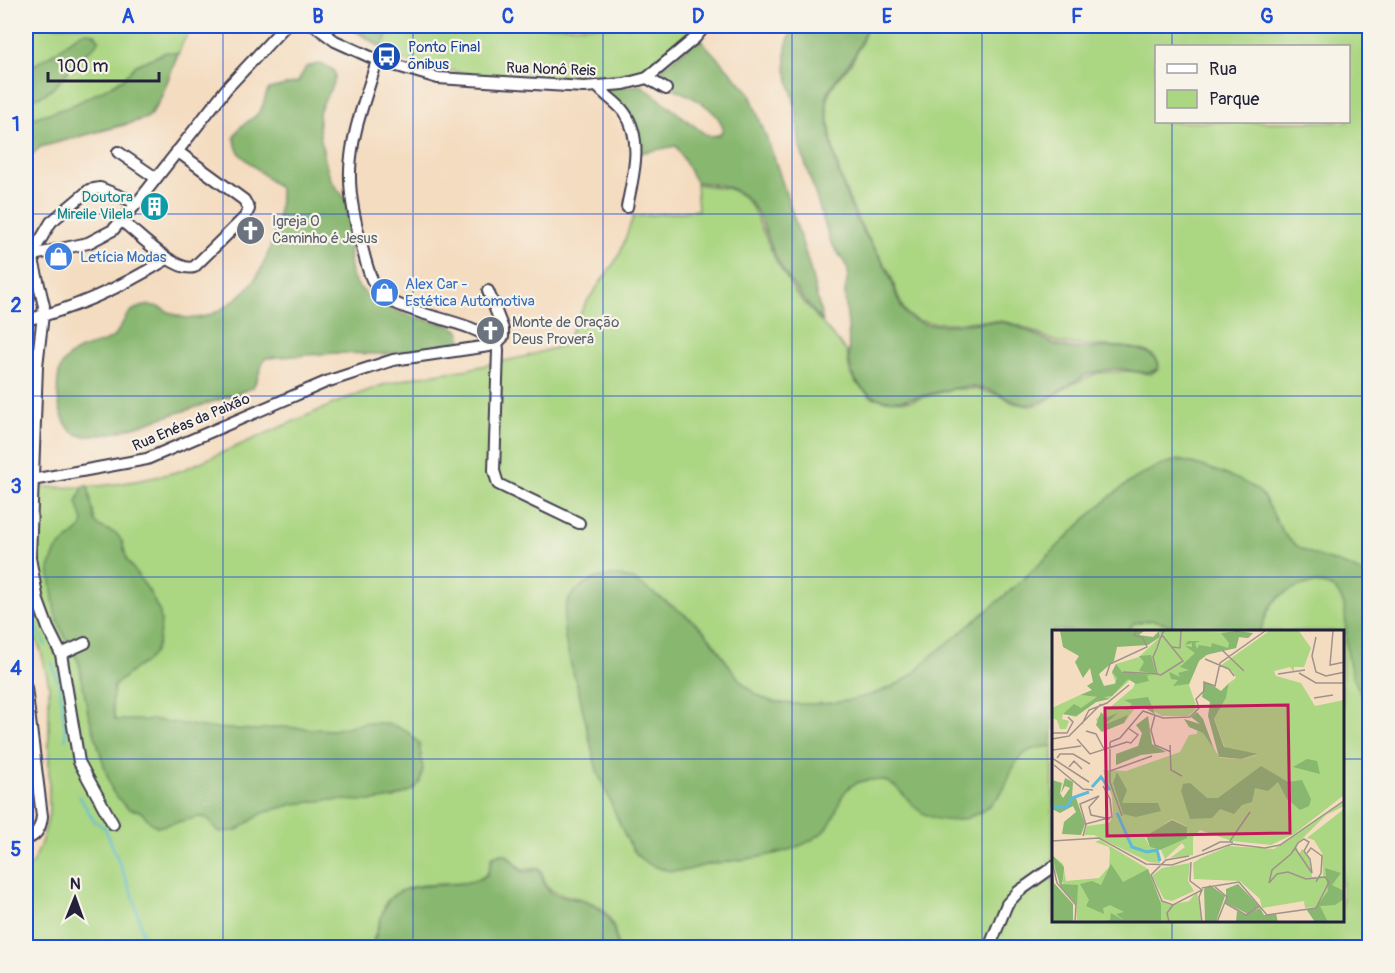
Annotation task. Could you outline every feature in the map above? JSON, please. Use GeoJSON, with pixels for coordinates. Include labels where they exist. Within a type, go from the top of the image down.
{"type":"FeatureCollection","features":[{"type":"Feature","properties":{"kind":"street"},"geometry":{"type":"LineString","coordinates":[[33,255],[97,240],[113,230],[137,203],[227,88],[285,26]]}},
{"type":"Feature","properties":{"kind":"street","name":"Rua Nonô Reis"},"geometry":{"type":"LineString","coordinates":[[315,26],[335,41],[377,60],[449,79],[562,86],[624,84],[647,78],[695,38],[705,26]]}},
{"type":"Feature","properties":{"kind":"street"},"geometry":{"type":"LineString","coordinates":[[377,60],[358,123],[351,152],[350,171],[357,228],[374,284],[379,293],[395,303],[483,333],[497,343],[495,477],[498,484],[579,523]]}},
{"type":"Feature","properties":{"kind":"street"},"geometry":{"type":"LineString","coordinates":[[647,78],[666,89]]}},
{"type":"Feature","properties":{"kind":"street"},"geometry":{"type":"LineString","coordinates":[[597,86],[623,110],[633,129],[635,159],[627,207]]}},
{"type":"Feature","properties":{"kind":"street"},"geometry":{"type":"LineString","coordinates":[[122,221],[167,259],[189,269],[194,267],[245,217],[249,209],[244,200],[177,151]]}},
{"type":"Feature","properties":{"kind":"street"},"geometry":{"type":"LineString","coordinates":[[118,152],[156,178]]}},
{"type":"Feature","properties":{"kind":"street"},"geometry":{"type":"LineString","coordinates":[[113,824],[79,762],[61,654],[48,628],[34,583],[30,558],[37,366],[44,316],[44,298],[33,255],[54,218],[89,190],[100,188],[137,203]]}},
{"type":"Feature","properties":{"kind":"street"},"geometry":{"type":"LineString","coordinates":[[26,320],[44,316],[92,298],[167,259]]}},
{"type":"Feature","properties":{"kind":"street"},"geometry":{"type":"LineString","coordinates":[[488,291],[503,329],[503,337],[497,343]]}},
{"type":"Feature","properties":{"kind":"street","name":"Rua Enéas da Paixão"},"geometry":{"type":"LineString","coordinates":[[32,480],[123,465],[157,456],[295,393],[393,360],[476,349],[497,343]]}},
{"type":"Feature","properties":{"kind":"street"},"geometry":{"type":"LineString","coordinates":[[61,654],[86,643]]}},
{"type":"Feature","properties":{"kind":"street"},"geometry":{"type":"LineString","coordinates":[[26,688],[42,816],[35,835],[26,839]]}},
{"type":"Feature","properties":{"kind":"street"},"geometry":{"type":"LineString","coordinates":[[989,948],[1012,897],[1052,868]]}},
{"type":"Feature","properties":{"kind":"green space"},"geometry":{"type":"Polygon","coordinates":[[[26,26],[192,26],[183,42],[160,100],[151,115],[132,123],[40,147],[26,160],[26,26]]]}},
{"type":"Feature","properties":{"kind":"green space"},"geometry":{"type":"Polygon","coordinates":[[[349,26],[695,26],[671,50],[642,69],[621,75],[558,79],[483,75],[420,65],[399,58],[349,26]]]}},
{"type":"Feature","properties":{"kind":"green space"},"geometry":{"type":"Polygon","coordinates":[[[349,26],[391,26],[382,47],[349,26]]]}},
{"type":"Feature","properties":{"kind":"green space"},"geometry":{"type":"Polygon","coordinates":[[[793,26],[866,26],[855,54],[829,91],[826,100],[827,116],[836,163],[856,219],[880,257],[899,303],[910,318],[929,325],[1000,322],[1019,327],[1054,344],[1072,348],[1131,348],[1152,356],[1158,363],[1156,370],[1143,372],[1117,369],[1093,373],[1043,400],[1029,404],[1017,402],[993,391],[973,387],[897,400],[882,399],[869,394],[857,382],[849,362],[845,297],[847,267],[830,240],[800,147],[796,108],[786,70],[786,47],[793,26]]]}},
{"type":"Feature","properties":{"kind":"green space"},"geometry":{"type":"Polygon","coordinates":[[[867,26],[1369,26],[1369,947],[748,948],[713,939],[697,941],[685,947],[618,947],[614,927],[600,907],[553,891],[546,885],[540,869],[523,870],[506,855],[497,854],[492,856],[487,873],[479,879],[410,887],[397,893],[386,902],[371,947],[26,947],[26,872],[37,853],[49,813],[49,685],[41,651],[26,618],[26,485],[84,487],[143,480],[180,471],[345,399],[383,385],[415,377],[469,369],[564,345],[586,303],[619,256],[633,217],[698,210],[696,184],[730,189],[744,197],[753,209],[776,261],[795,292],[847,352],[850,373],[856,383],[871,397],[910,401],[954,389],[974,389],[999,395],[1013,403],[1029,406],[1041,404],[1070,385],[1098,373],[1128,371],[1151,374],[1159,368],[1156,359],[1148,352],[1134,348],[1071,345],[1006,322],[930,323],[913,318],[907,313],[888,270],[861,226],[848,197],[832,140],[827,101],[835,83],[854,59],[867,26]]]}},
{"type":"Feature","properties":{"kind":"green space"},"geometry":{"type":"Polygon","coordinates":[[[80,33],[95,34],[99,40],[96,45],[74,64],[53,88],[26,101],[26,70],[57,51],[80,33]]]}},
{"type":"Feature","properties":{"kind":"green space"},"geometry":{"type":"Polygon","coordinates":[[[699,38],[749,92],[775,160],[808,261],[823,322],[799,294],[784,271],[756,210],[744,196],[733,189],[696,182],[676,146],[639,153],[637,139],[603,89],[641,85],[705,134],[719,135],[723,130],[720,120],[713,112],[693,98],[651,78],[699,38]]]}},
{"type":"Feature","properties":{"kind":"green space"},"geometry":{"type":"Polygon","coordinates":[[[166,52],[178,53],[160,100],[147,118],[40,147],[26,160],[26,120],[69,107],[123,79],[136,65],[166,52]]]}},
{"type":"Feature","properties":{"kind":"green space"},"geometry":{"type":"Polygon","coordinates":[[[318,64],[329,67],[334,72],[335,78],[321,107],[319,128],[330,176],[350,208],[352,228],[349,259],[353,278],[368,296],[378,303],[402,313],[451,326],[461,335],[461,341],[448,346],[383,354],[336,353],[266,358],[252,388],[103,435],[87,436],[74,432],[64,421],[57,388],[62,365],[70,356],[79,350],[113,337],[135,309],[150,305],[182,317],[200,318],[225,307],[254,281],[272,243],[278,215],[280,189],[241,155],[234,137],[239,129],[259,112],[269,89],[298,82],[306,67],[318,64]]]}},
{"type":"Feature","properties":{"kind":"green space"},"geometry":{"type":"Polygon","coordinates":[[[1178,460],[1223,473],[1247,484],[1262,495],[1281,529],[1291,541],[1316,556],[1353,568],[1369,578],[1369,708],[1350,667],[1343,603],[1338,593],[1321,584],[1300,586],[1281,596],[1269,609],[1260,630],[1178,630],[1154,620],[1134,623],[1128,630],[1052,630],[1052,746],[1039,748],[1022,756],[997,798],[976,814],[958,820],[943,820],[928,816],[916,808],[895,786],[882,780],[863,781],[847,789],[833,818],[823,832],[798,847],[783,852],[675,871],[649,864],[635,852],[623,831],[598,774],[567,650],[564,628],[566,606],[580,587],[605,576],[617,576],[636,581],[695,622],[743,683],[751,691],[767,700],[787,704],[814,704],[859,698],[892,687],[911,676],[935,653],[1014,588],[1113,494],[1144,473],[1178,460]]]}},
{"type":"Feature","properties":{"kind":"green space"},"geometry":{"type":"Polygon","coordinates":[[[83,486],[88,486],[95,522],[117,534],[122,541],[127,560],[149,591],[160,613],[158,643],[154,653],[146,662],[114,686],[112,702],[115,720],[156,720],[210,728],[256,730],[281,727],[332,730],[364,723],[395,726],[408,732],[419,743],[423,769],[420,782],[413,790],[394,798],[372,801],[327,800],[294,804],[263,813],[236,831],[218,832],[207,818],[198,817],[158,827],[140,811],[129,809],[123,804],[112,791],[88,713],[79,663],[55,613],[49,568],[56,550],[82,527],[83,521],[77,502],[83,486]]]}},
{"type":"Feature","properties":{"kind":"green space"},"geometry":{"type":"Polygon","coordinates":[[[503,854],[508,856],[521,871],[540,871],[546,887],[552,893],[589,903],[604,913],[613,927],[617,947],[372,947],[387,903],[395,894],[405,889],[476,880],[487,875],[493,857],[503,854]]]}},
{"type":"Feature","properties":{"kind":"waterway"},"geometry":{"type":"LineString","coordinates":[[26,607],[46,645]]}},
{"type":"Feature","properties":{"kind":"waterway"},"geometry":{"type":"LineString","coordinates":[[52,663],[60,688],[66,739]]}},
{"type":"Feature","properties":{"kind":"waterway"},"geometry":{"type":"LineString","coordinates":[[79,796],[94,821],[105,828],[134,899],[146,948]]}},
{"type":"Feature","properties":{"kind":"place","name":"Ponto Final õnibus"},"geometry":{"type":"Point","coordinates":[387,56]}},
{"type":"Feature","properties":{"kind":"place","name":"Doutora Mireile Vilela"},"geometry":{"type":"Point","coordinates":[154,206]}},
{"type":"Feature","properties":{"kind":"place","name":"Igreja O Caminho é Jesus"},"geometry":{"type":"Point","coordinates":[251,230]}},
{"type":"Feature","properties":{"kind":"place","name":"Letícia Modas"},"geometry":{"type":"Point","coordinates":[59,257]}},
{"type":"Feature","properties":{"kind":"place","name":"Alex Car - Estética Automotiva"},"geometry":{"type":"Point","coordinates":[384,293]}},
{"type":"Feature","properties":{"kind":"place","name":"Monte de Oração Deus Proverá"},"geometry":{"type":"Point","coordinates":[491,331]}}]}
